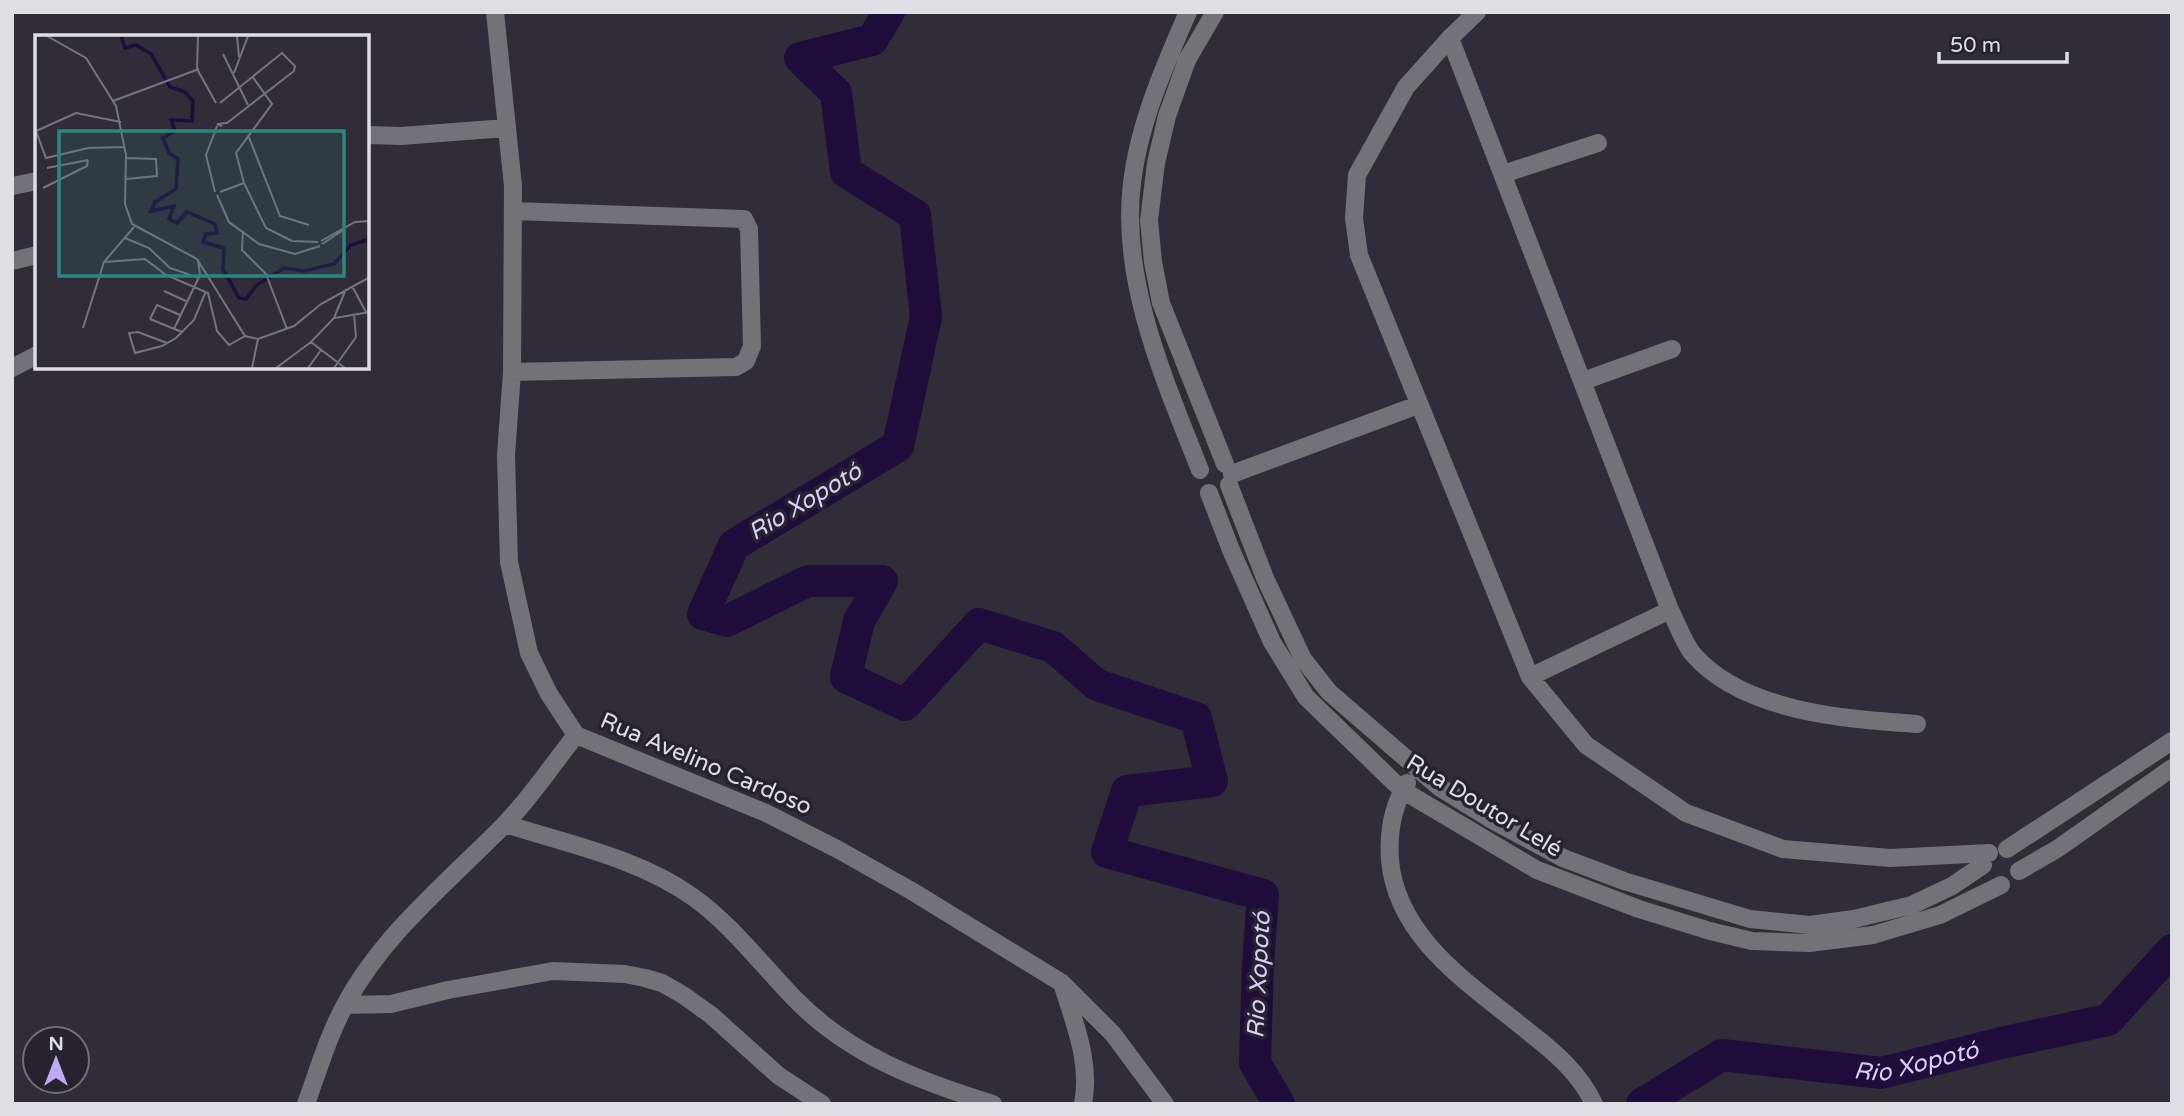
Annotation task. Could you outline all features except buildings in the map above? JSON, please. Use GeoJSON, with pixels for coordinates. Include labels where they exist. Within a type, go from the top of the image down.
{"type":"FeatureCollection","features":[{"type":"Feature","properties":{"kind":"street","name":"Rua Avelino Cardoso"},"geometry":{"type":"LineString","coordinates":[[495,12],[513,186],[512,372],[506,455],[509,562],[530,653],[550,694],[576,735],[766,813],[837,849],[910,890],[1062,983],[1113,1034],[1166,1104]]}},
{"type":"Feature","properties":{"kind":"street"},"geometry":{"type":"LineString","coordinates":[[1188,12],[1162,71],[1138,147],[1132,185],[1131,237],[1149,328],[1172,399],[1200,470],[1200,484],[1209,492],[1221,492],[1229,474],[1418,405]]}},
{"type":"Feature","properties":{"kind":"street","name":"Rua Doutor Lelé"},"geometry":{"type":"LineString","coordinates":[[1215,12],[1187,60],[1167,116],[1156,163],[1149,220],[1153,262],[1161,303],[1229,474],[1265,578],[1303,659],[1329,692],[1439,787],[1494,821],[1563,858],[1624,881],[1749,919],[1810,925],[1854,919],[1912,905],[1952,886],[1986,859]]}},
{"type":"Feature","properties":{"kind":"street"},"geometry":{"type":"LineString","coordinates":[[1477,12],[1406,87],[1357,175],[1354,218],[1359,256],[1530,677],[1586,745],[1686,813],[1783,849],[1890,858],[1986,859],[2001,848],[2007,849],[2018,858],[2020,871]]}},
{"type":"Feature","properties":{"kind":"street"},"geometry":{"type":"LineString","coordinates":[[1450,38],[1670,610],[1692,652],[1729,685],[1784,706],[1857,720],[1917,724]]}},
{"type":"Feature","properties":{"kind":"street"},"geometry":{"type":"LineString","coordinates":[[369,135],[401,136],[506,128]]}},
{"type":"Feature","properties":{"kind":"street"},"geometry":{"type":"LineString","coordinates":[[1503,174],[1598,143]]}},
{"type":"Feature","properties":{"kind":"street"},"geometry":{"type":"LineString","coordinates":[[12,186],[35,181]]}},
{"type":"Feature","properties":{"kind":"street"},"geometry":{"type":"LineString","coordinates":[[512,372],[728,368],[742,365],[751,346],[749,229],[744,219],[513,211]]}},
{"type":"Feature","properties":{"kind":"street"},"geometry":{"type":"LineString","coordinates":[[12,261],[35,255]]}},
{"type":"Feature","properties":{"kind":"street"},"geometry":{"type":"LineString","coordinates":[[1583,381],[1672,349]]}},
{"type":"Feature","properties":{"kind":"street"},"geometry":{"type":"LineString","coordinates":[[12,368],[35,356]]}},
{"type":"Feature","properties":{"kind":"street"},"geometry":{"type":"LineString","coordinates":[[1200,470],[1214,461],[1229,474]]}},
{"type":"Feature","properties":{"kind":"street","name":"Rua Doutor Lelé"},"geometry":{"type":"LineString","coordinates":[[1209,492],[1231,550],[1272,642],[1306,697],[1402,790],[1536,870],[1639,909],[1752,941],[1809,943],[1873,935],[1940,915],[2001,885]]}},
{"type":"Feature","properties":{"kind":"street"},"geometry":{"type":"LineString","coordinates":[[1530,677],[1670,610]]}},
{"type":"Feature","properties":{"kind":"street"},"geometry":{"type":"LineString","coordinates":[[306,1104],[345,1005],[370,967],[442,885],[505,824],[576,735]]}},
{"type":"Feature","properties":{"kind":"street"},"geometry":{"type":"LineString","coordinates":[[2007,849],[2172,741]]}},
{"type":"Feature","properties":{"kind":"street"},"geometry":{"type":"LineString","coordinates":[[1416,768],[1402,790],[1390,823],[1392,884],[1406,915],[1437,956],[1551,1049],[1580,1079],[1592,1099]]}},
{"type":"Feature","properties":{"kind":"street"},"geometry":{"type":"LineString","coordinates":[[1986,859],[1986,877],[2001,885],[2012,881],[2020,871],[2057,849],[2172,768]]}},
{"type":"Feature","properties":{"kind":"street"},"geometry":{"type":"LineString","coordinates":[[1390,823],[1439,787]]}},
{"type":"Feature","properties":{"kind":"street"},"geometry":{"type":"LineString","coordinates":[[505,824],[620,860],[665,880],[692,896],[727,926],[795,1000],[855,1049],[946,1089],[993,1104]]}},
{"type":"Feature","properties":{"kind":"street"},"geometry":{"type":"LineString","coordinates":[[345,1005],[391,1004],[448,990],[553,971],[625,974],[645,978],[662,983],[711,1015],[779,1076],[821,1104]]}},
{"type":"Feature","properties":{"kind":"street"},"geometry":{"type":"LineString","coordinates":[[1062,983],[1087,1074],[1083,1104]]}},
{"type":"Feature","properties":{"kind":"waterway","name":"Rio Xopotó"},"geometry":{"type":"LineString","coordinates":[[889,12],[872,40],[800,58],[836,93],[846,172],[915,215],[926,317],[898,446],[734,545],[703,614],[727,621],[808,581],[882,581],[859,621],[846,677],[905,705],[979,624],[1053,647],[1097,685],[1196,718],[1212,781],[1127,791],[1107,852],[1263,895],[1255,1063],[1279,1104]]}},
{"type":"Feature","properties":{"kind":"waterway","name":"Rio Xopotó"},"geometry":{"type":"LineString","coordinates":[[1642,1104],[1722,1055],[1881,1073],[2108,1020],[2172,950]]}}]}
